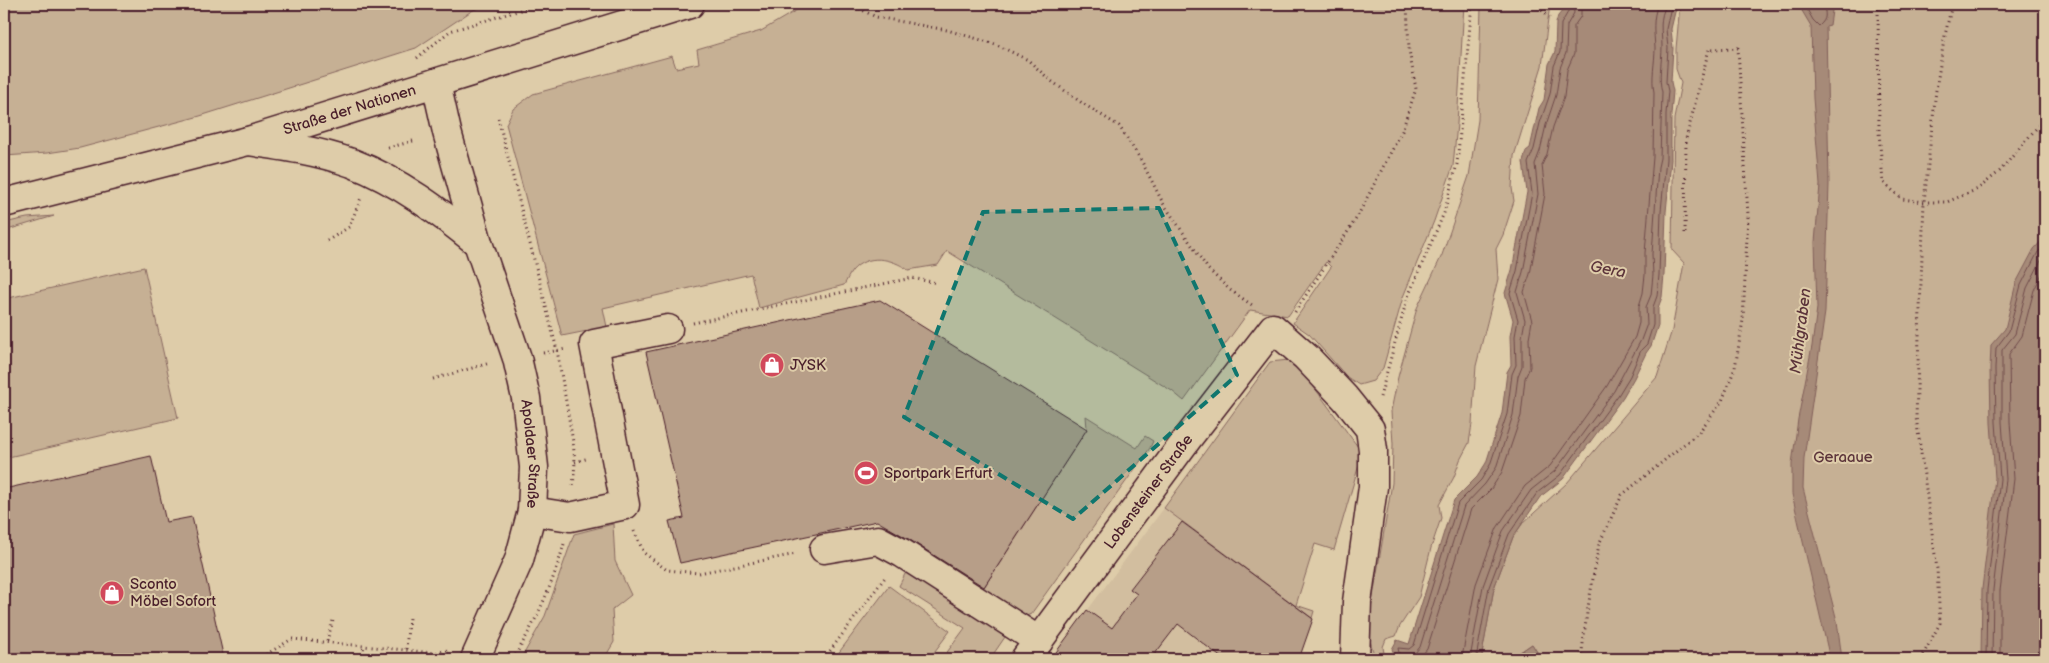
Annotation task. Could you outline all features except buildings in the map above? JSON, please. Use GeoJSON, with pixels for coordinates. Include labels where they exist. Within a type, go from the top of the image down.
{"type":"FeatureCollection","features":[{"type":"Feature","properties":{"kind":"street","name":"Straße der Nationen"},"geometry":{"type":"LineString","coordinates":[[4,203],[248,141],[690,4]]}},
{"type":"Feature","properties":{"kind":"street","name":"Apoldaer Straße"},"geometry":{"type":"LineString","coordinates":[[436,83],[478,243],[517,358],[526,398],[534,467],[532,511],[519,560],[475,659]]}},
{"type":"Feature","properties":{"kind":"street"},"geometry":{"type":"LineString","coordinates":[[248,141],[297,148],[366,169],[397,185],[438,211],[478,243]]}},
{"type":"Feature","properties":{"kind":"street"},"geometry":{"type":"LineString","coordinates":[[1268,320],[1339,391],[1370,429],[1373,450],[1373,487],[1357,602],[1355,659]]}},
{"type":"Feature","properties":{"kind":"street","name":"Lobensteiner Straße"},"geometry":{"type":"LineString","coordinates":[[1032,650],[1188,438],[1268,320]]}},
{"type":"Feature","properties":{"kind":"street"},"geometry":{"type":"LineString","coordinates":[[532,511],[570,517],[625,505],[594,344],[668,328]]}},
{"type":"Feature","properties":{"kind":"street"},"geometry":{"type":"LineString","coordinates":[[824,549],[878,540],[902,553],[1032,650]]}},
{"type":"Feature","properties":{"kind":"path"},"geometry":{"type":"LineString","coordinates":[[408,60],[417,58],[450,31],[540,4]]}},
{"type":"Feature","properties":{"kind":"path"},"geometry":{"type":"LineString","coordinates":[[850,4],[876,17],[947,30],[1003,48],[1028,60],[1050,80],[1119,126],[1141,160],[1172,217],[1208,269],[1230,290],[1268,320],[1289,321],[1356,220],[1402,131],[1416,89],[1410,50],[1407,4]]}},
{"type":"Feature","properties":{"kind":"path"},"geometry":{"type":"LineString","coordinates":[[1370,429],[1407,298],[1444,214],[1457,164],[1472,4]]}},
{"type":"Feature","properties":{"kind":"path"},"geometry":{"type":"LineString","coordinates":[[1534,4],[1552,20]]}},
{"type":"Feature","properties":{"kind":"path"},"geometry":{"type":"LineString","coordinates":[[1878,4],[1879,132],[1883,182],[1902,199],[1924,202],[1947,202],[1978,189],[2000,171],[2045,118]]}},
{"type":"Feature","properties":{"kind":"path"},"geometry":{"type":"LineString","coordinates":[[1921,659],[1940,623],[1937,569],[1916,417],[1924,202],[1929,139],[1944,40],[1952,4]]}},
{"type":"Feature","properties":{"kind":"path"},"geometry":{"type":"LineString","coordinates":[[1581,659],[1599,544],[1622,495],[1699,432],[1722,402],[1735,368],[1743,320],[1748,215],[1738,48],[1709,49],[1686,139],[1686,233]]}},
{"type":"Feature","properties":{"kind":"path"},"geometry":{"type":"LineString","coordinates":[[327,241],[349,227],[363,193]]}},
{"type":"Feature","properties":{"kind":"path"},"geometry":{"type":"LineString","coordinates":[[668,328],[912,278],[937,283]]}},
{"type":"Feature","properties":{"kind":"path"},"geometry":{"type":"LineString","coordinates":[[625,505],[644,553],[667,570],[699,573],[824,549]]}},
{"type":"Feature","properties":{"kind":"path"},"geometry":{"type":"LineString","coordinates":[[824,659],[902,553]]}},
{"type":"Feature","properties":{"kind":"path"},"geometry":{"type":"LineString","coordinates":[[327,642],[334,617]]}},
{"type":"Feature","properties":{"kind":"path"},"geometry":{"type":"LineString","coordinates":[[406,649],[409,618]]}},
{"type":"Feature","properties":{"kind":"path"},"geometry":{"type":"LineString","coordinates":[[264,659],[267,654],[292,638],[434,653],[448,650]]}},
{"type":"Feature","properties":{"kind":"path"},"geometry":{"type":"LineString","coordinates":[[362,659],[364,645]]}},
{"type":"Feature","properties":{"kind":"highlighted area"},"geometry":{"type":"Polygon","coordinates":[[[1159,208],[1237,375],[1073,519],[904,417],[983,212],[1159,208]]]}},
{"type":"Feature","properties":{"kind":"shaded area"},"geometry":{"type":"Polygon","coordinates":[[[1164,508],[1313,619],[1299,659],[1051,659],[1164,508]]]}},
{"type":"Feature","properties":{"kind":"green space"},"geometry":{"type":"Polygon","coordinates":[[[4,4],[491,4],[473,10],[416,48],[200,116],[80,148],[5,156],[4,4]]]}},
{"type":"Feature","properties":{"kind":"green space"},"geometry":{"type":"Polygon","coordinates":[[[807,4],[1464,4],[1453,166],[1434,221],[1403,297],[1383,368],[1373,381],[1359,385],[1347,377],[1309,334],[1293,323],[1331,267],[1326,262],[1288,316],[1250,310],[1184,401],[1172,391],[947,251],[938,265],[908,270],[887,260],[880,259],[865,262],[858,265],[852,271],[844,285],[759,308],[751,274],[603,308],[607,327],[562,336],[506,124],[513,109],[533,94],[672,56],[676,68],[699,63],[697,50],[761,31],[807,4]]]}},
{"type":"Feature","properties":{"kind":"green space"},"geometry":{"type":"Polygon","coordinates":[[[1483,4],[1550,4],[1542,66],[1514,156],[1512,188],[1514,201],[1503,235],[1496,249],[1498,279],[1476,366],[1469,443],[1439,505],[1441,518],[1431,548],[1419,597],[1400,626],[1396,636],[1386,639],[1383,647],[1385,659],[1375,659],[1370,640],[1371,609],[1392,483],[1393,444],[1391,411],[1398,377],[1417,308],[1442,255],[1469,176],[1478,120],[1481,6],[1483,4]]]}},
{"type":"Feature","properties":{"kind":"green space","name":"Geraaue"},"geometry":{"type":"Polygon","coordinates":[[[1680,4],[2045,4],[2045,659],[1538,659],[1540,658],[1532,644],[1510,659],[1483,659],[1482,654],[1494,588],[1513,537],[1523,523],[1567,483],[1657,377],[1672,330],[1684,263],[1672,250],[1674,119],[1681,83],[1676,69],[1680,4]]]}},
{"type":"Feature","properties":{"kind":"green space"},"geometry":{"type":"Polygon","coordinates":[[[54,216],[4,231],[4,223],[27,218],[54,216]]]}},
{"type":"Feature","properties":{"kind":"green space"},"geometry":{"type":"Polygon","coordinates":[[[144,267],[178,418],[4,458],[4,299],[144,267]]]}},
{"type":"Feature","properties":{"kind":"green space"},"geometry":{"type":"Polygon","coordinates":[[[1289,360],[1311,383],[1358,447],[1360,461],[1334,550],[1315,544],[1296,605],[1314,611],[1312,618],[1164,508],[1270,362],[1289,360]]]}},
{"type":"Feature","properties":{"kind":"green space"},"geometry":{"type":"Polygon","coordinates":[[[1086,416],[1137,448],[1145,436],[1153,441],[1150,448],[1031,614],[1024,617],[981,592],[1087,429],[1086,416]]]}},
{"type":"Feature","properties":{"kind":"green space"},"geometry":{"type":"Polygon","coordinates":[[[613,524],[615,561],[631,595],[612,610],[614,642],[604,659],[521,659],[545,616],[574,534],[613,524]]]}},
{"type":"Feature","properties":{"kind":"green space"},"geometry":{"type":"Polygon","coordinates":[[[907,570],[1005,637],[990,659],[942,659],[965,628],[899,586],[907,570]]]}},
{"type":"Feature","properties":{"kind":"green space"},"geometry":{"type":"Polygon","coordinates":[[[889,586],[950,631],[929,659],[834,659],[889,586]]]}},
{"type":"Feature","properties":{"kind":"water","name":"Gera"},"geometry":{"type":"Polygon","coordinates":[[[1562,4],[1680,4],[1675,12],[1671,29],[1673,48],[1671,82],[1673,91],[1671,160],[1666,212],[1664,275],[1662,297],[1658,308],[1658,325],[1651,346],[1623,397],[1563,479],[1540,497],[1513,537],[1494,588],[1482,654],[1483,659],[1396,659],[1392,649],[1397,640],[1409,644],[1454,500],[1477,477],[1486,463],[1502,413],[1507,372],[1511,365],[1510,336],[1513,320],[1505,293],[1512,270],[1527,192],[1523,162],[1526,151],[1530,148],[1539,108],[1544,100],[1549,64],[1555,52],[1556,23],[1558,16],[1563,10],[1562,4]]]}},
{"type":"Feature","properties":{"kind":"water"},"geometry":{"type":"Polygon","coordinates":[[[1798,4],[1828,4],[1832,11],[1830,25],[1826,26],[1829,184],[1825,312],[1804,458],[1803,488],[1837,621],[1842,659],[1830,659],[1792,494],[1792,464],[1798,419],[1817,308],[1815,242],[1820,185],[1813,98],[1811,26],[1798,4]]]}},
{"type":"Feature","properties":{"kind":"water"},"geometry":{"type":"Polygon","coordinates":[[[2045,237],[2045,659],[1981,659],[1982,589],[1995,478],[1991,423],[1991,345],[2005,329],[2016,283],[2034,249],[2045,237]]]}},
{"type":"Feature","properties":{"kind":"water"},"geometry":{"type":"Polygon","coordinates":[[[1532,644],[1541,658],[1510,659],[1532,644]]]}},
{"type":"Feature","properties":{"kind":"place","name":"JYSK"},"geometry":{"type":"Point","coordinates":[772,365]}},
{"type":"Feature","properties":{"kind":"place","name":"Sportpark Erfurt"},"geometry":{"type":"Point","coordinates":[866,473]}},
{"type":"Feature","properties":{"kind":"place","name":"Sconto Möbel Sofort"},"geometry":{"type":"Point","coordinates":[112,593]}},
{"type":"Feature","properties":{"kind":"water label","name":"Mühlgraben"},"geometry":{"type":"Point","coordinates":[1801,331]}}]}
